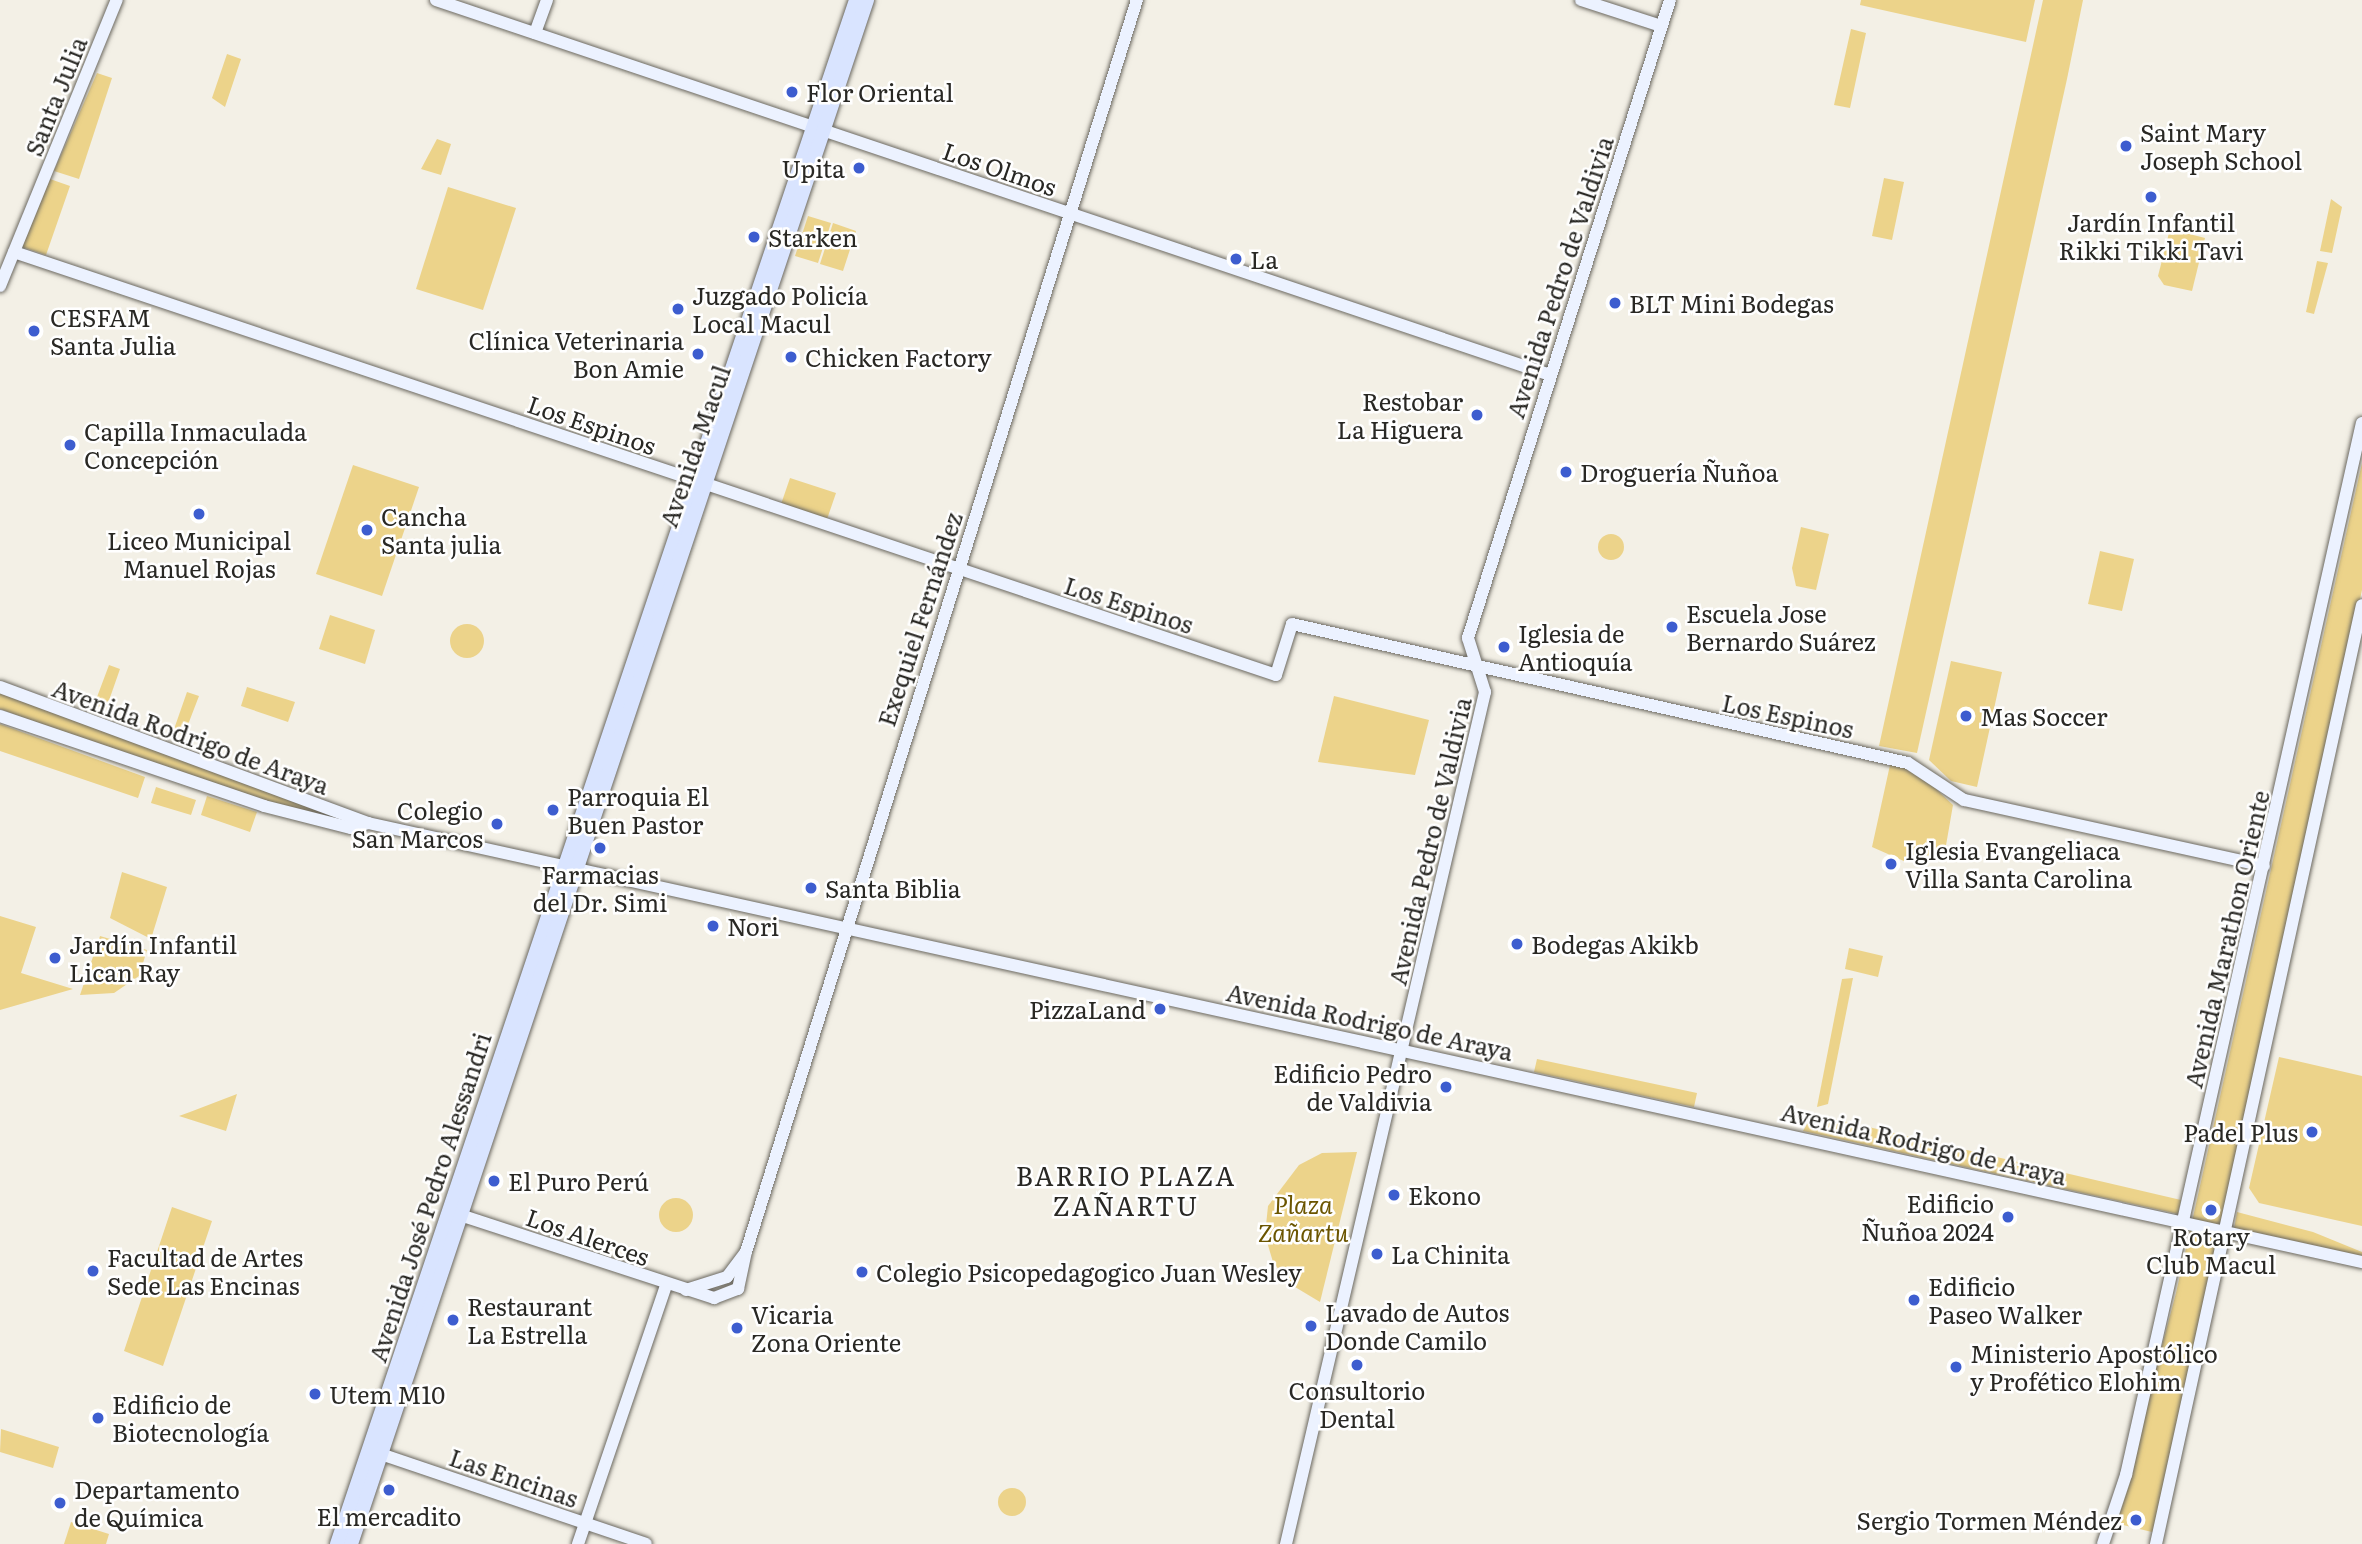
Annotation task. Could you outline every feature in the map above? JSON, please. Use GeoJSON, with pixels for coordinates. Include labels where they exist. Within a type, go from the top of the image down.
{"type":"FeatureCollection","features":[{"type":"Feature","properties":{"kind":"main road","name":"Santa Julia"},"geometry":{"type":"LineString","coordinates":[[0,286],[117,0]]}},
{"type":"Feature","properties":{"kind":"main road","name":"Los Olmos"},"geometry":{"type":"LineString","coordinates":[[436,0],[1550,375]]}},
{"type":"Feature","properties":{"kind":"main road"},"geometry":{"type":"LineString","coordinates":[[535,33],[547,0]]}},
{"type":"Feature","properties":{"kind":"main road","name":"Avenida Macul"},"geometry":{"type":"LineString","coordinates":[[570,866],[818,129],[856,0]]}},
{"type":"Feature","properties":{"kind":"main road","name":"Avenida Macul"},"geometry":{"type":"LineString","coordinates":[[818,129],[867,0]]}},
{"type":"Feature","properties":{"kind":"main road","name":"Exequiel Fernández"},"geometry":{"type":"LineString","coordinates":[[712,1298],[738,1289],[746,1252],[844,926],[1137,0]]}},
{"type":"Feature","properties":{"kind":"main road"},"geometry":{"type":"LineString","coordinates":[[1581,0],[1661,26]]}},
{"type":"Feature","properties":{"kind":"main road","name":"Avenida Pedro de Valdivia"},"geometry":{"type":"LineString","coordinates":[[1286,1544],[1485,692],[1468,638],[1670,0]]}},
{"type":"Feature","properties":{"kind":"main road","name":"Los Espinos"},"geometry":{"type":"LineString","coordinates":[[14,251],[956,570],[1276,675],[1292,624],[1908,763],[1964,800],[2264,866]]}},
{"type":"Feature","properties":{"kind":"main road","name":"Avenida Marathon Oriente"},"geometry":{"type":"LineString","coordinates":[[2103,1544],[2126,1475],[2362,423]]}},
{"type":"Feature","properties":{"kind":"main road"},"geometry":{"type":"LineString","coordinates":[[2156,1544],[2362,604]]}},
{"type":"Feature","properties":{"kind":"main road","name":"Avenida Rodrigo de Araya"},"geometry":{"type":"LineString","coordinates":[[0,687],[368,823],[2362,1262]]}},
{"type":"Feature","properties":{"kind":"main road","name":"Avenida Rodrigo de Araya"},"geometry":{"type":"LineString","coordinates":[[0,716],[264,806],[351,828],[368,823]]}},
{"type":"Feature","properties":{"kind":"main road","name":"Avenida José Pedro Alessandri"},"geometry":{"type":"LineString","coordinates":[[351,1544],[375,1452],[570,866]]}},
{"type":"Feature","properties":{"kind":"main road","name":"Los Alerces"},"geometry":{"type":"LineString","coordinates":[[455,1213],[666,1285],[712,1298]]}},
{"type":"Feature","properties":{"kind":"main road","name":"Exequiel Fernández"},"geometry":{"type":"LineString","coordinates":[[712,1298],[746,1252]]}},
{"type":"Feature","properties":{"kind":"main road"},"geometry":{"type":"LineString","coordinates":[[686,1290],[726,1277]]}},
{"type":"Feature","properties":{"kind":"main road"},"geometry":{"type":"LineString","coordinates":[[578,1544],[666,1285]]}},
{"type":"Feature","properties":{"kind":"main road","name":"Avenida José Pedro Alessandri"},"geometry":{"type":"LineString","coordinates":[[337,1544],[375,1452]]}},
{"type":"Feature","properties":{"kind":"main road","name":"Las Encinas"},"geometry":{"type":"LineString","coordinates":[[375,1452],[646,1544]]}},
{"type":"Feature","properties":{"kind":"green space"},"geometry":{"type":"Polygon","coordinates":[[[1861,0],[2035,0],[2026,42],[1860,5],[1861,0]]]}},
{"type":"Feature","properties":{"kind":"green space"},"geometry":{"type":"Polygon","coordinates":[[[2043,0],[2083,0],[2067,79],[1917,753],[1879,746],[2043,0]]]}},
{"type":"Feature","properties":{"kind":"green space"},"geometry":{"type":"Polygon","coordinates":[[[1851,29],[1866,33],[1850,108],[1834,105],[1851,29]]]}},
{"type":"Feature","properties":{"kind":"green space"},"geometry":{"type":"Polygon","coordinates":[[[227,54],[241,59],[225,107],[212,98],[227,54]]]}},
{"type":"Feature","properties":{"kind":"green space"},"geometry":{"type":"Polygon","coordinates":[[[97,73],[112,78],[79,179],[54,171],[97,73]]]}},
{"type":"Feature","properties":{"kind":"green space"},"geometry":{"type":"Polygon","coordinates":[[[437,139],[451,144],[441,175],[421,169],[437,139]]]}},
{"type":"Feature","properties":{"kind":"green space"},"geometry":{"type":"Polygon","coordinates":[[[1884,178],[1904,182],[1892,240],[1872,236],[1884,178]]]}},
{"type":"Feature","properties":{"kind":"green space"},"geometry":{"type":"Polygon","coordinates":[[[50,179],[70,186],[46,255],[22,247],[50,179]]]}},
{"type":"Feature","properties":{"kind":"green space"},"geometry":{"type":"Polygon","coordinates":[[[448,187],[516,208],[483,310],[416,289],[448,187]]]}},
{"type":"Feature","properties":{"kind":"green space"},"geometry":{"type":"Polygon","coordinates":[[[2331,199],[2342,207],[2332,253],[2320,251],[2331,199]]]}},
{"type":"Feature","properties":{"kind":"green space"},"geometry":{"type":"Polygon","coordinates":[[[808,216],[831,223],[818,263],[795,256],[808,216]]]}},
{"type":"Feature","properties":{"kind":"green space"},"geometry":{"type":"Polygon","coordinates":[[[833,223],[856,231],[843,271],[820,264],[833,223]]]}},
{"type":"Feature","properties":{"kind":"green space"},"geometry":{"type":"Polygon","coordinates":[[[2170,229],[2205,238],[2192,291],[2164,285],[2158,276],[2170,229]]]}},
{"type":"Feature","properties":{"kind":"green space"},"geometry":{"type":"Polygon","coordinates":[[[2317,261],[2328,263],[2314,314],[2306,312],[2317,261]]]}},
{"type":"Feature","properties":{"kind":"green space"},"geometry":{"type":"Polygon","coordinates":[[[2362,463],[2362,590],[2156,1533],[2115,1523],[2176,1293],[2362,463]]]}},
{"type":"Feature","properties":{"kind":"green space","name":"Cancha Santa julia"},"geometry":{"type":"Polygon","coordinates":[[[353,465],[419,487],[382,596],[316,574],[353,465]]]}},
{"type":"Feature","properties":{"kind":"green space"},"geometry":{"type":"Polygon","coordinates":[[[790,478],[836,493],[825,525],[779,510],[790,478]]]}},
{"type":"Feature","properties":{"kind":"green space"},"geometry":{"type":"Polygon","coordinates":[[[1801,527],[1829,534],[1816,590],[1796,586],[1792,568],[1801,527]]]}},
{"type":"Feature","properties":{"kind":"green space"},"geometry":{"type":"Polygon","coordinates":[[[1611,534],[1620,538],[1624,547],[1620,556],[1611,560],[1602,556],[1598,547],[1602,538],[1611,534]]]}},
{"type":"Feature","properties":{"kind":"green space"},"geometry":{"type":"Polygon","coordinates":[[[2100,551],[2134,559],[2122,611],[2088,604],[2100,551]]]}},
{"type":"Feature","properties":{"kind":"green space"},"geometry":{"type":"Polygon","coordinates":[[[330,615],[375,630],[365,664],[319,649],[330,615]]]}},
{"type":"Feature","properties":{"kind":"green space"},"geometry":{"type":"Polygon","coordinates":[[[467,624],[479,629],[484,641],[479,653],[467,658],[455,653],[450,641],[455,629],[467,624]]]}},
{"type":"Feature","properties":{"kind":"green space","name":"Mas Soccer"},"geometry":{"type":"Polygon","coordinates":[[[1951,661],[2002,672],[1977,787],[1951,781],[1929,760],[1951,661]]]}},
{"type":"Feature","properties":{"kind":"green space"},"geometry":{"type":"Polygon","coordinates":[[[109,665],[120,669],[106,709],[94,705],[109,665]]]}},
{"type":"Feature","properties":{"kind":"green space"},"geometry":{"type":"Polygon","coordinates":[[[247,687],[295,702],[288,722],[241,706],[247,687]]]}},
{"type":"Feature","properties":{"kind":"green space"},"geometry":{"type":"Polygon","coordinates":[[[0,692],[361,822],[264,804],[156,766],[0,709],[0,692]]]}},
{"type":"Feature","properties":{"kind":"green space"},"geometry":{"type":"Polygon","coordinates":[[[187,692],[199,696],[184,735],[173,732],[187,692]]]}},
{"type":"Feature","properties":{"kind":"green space"},"geometry":{"type":"Polygon","coordinates":[[[1334,696],[1429,720],[1415,775],[1318,762],[1334,696]]]}},
{"type":"Feature","properties":{"kind":"green space"},"geometry":{"type":"Polygon","coordinates":[[[0,724],[145,777],[138,798],[0,751],[0,724]]]}},
{"type":"Feature","properties":{"kind":"green space"},"geometry":{"type":"Polygon","coordinates":[[[1890,765],[1917,771],[1953,805],[1944,857],[1914,854],[1906,862],[1872,847],[1890,765]]]}},
{"type":"Feature","properties":{"kind":"green space"},"geometry":{"type":"Polygon","coordinates":[[[156,787],[196,800],[191,815],[151,803],[156,787]]]}},
{"type":"Feature","properties":{"kind":"green space"},"geometry":{"type":"Polygon","coordinates":[[[207,796],[257,812],[250,832],[201,815],[207,796]]]}},
{"type":"Feature","properties":{"kind":"green space"},"geometry":{"type":"Polygon","coordinates":[[[122,872],[167,887],[151,939],[110,918],[122,872]]]}},
{"type":"Feature","properties":{"kind":"green space"},"geometry":{"type":"Polygon","coordinates":[[[0,916],[36,927],[21,973],[73,989],[0,1010],[0,916]]]}},
{"type":"Feature","properties":{"kind":"green space"},"geometry":{"type":"Polygon","coordinates":[[[100,936],[147,950],[139,976],[114,993],[80,995],[100,936]]]}},
{"type":"Feature","properties":{"kind":"green space"},"geometry":{"type":"Polygon","coordinates":[[[1849,948],[1883,956],[1878,977],[1845,969],[1849,948]]]}},
{"type":"Feature","properties":{"kind":"green space"},"geometry":{"type":"Polygon","coordinates":[[[1853,978],[1828,1104],[1817,1107],[1842,979],[1853,978]]]}},
{"type":"Feature","properties":{"kind":"green space","name":"Padel Plus"},"geometry":{"type":"Polygon","coordinates":[[[2279,1057],[2362,1076],[2362,1226],[2259,1203],[2249,1188],[2279,1057]]]}},
{"type":"Feature","properties":{"kind":"green space"},"geometry":{"type":"Polygon","coordinates":[[[1537,1059],[1697,1093],[1694,1107],[1534,1072],[1537,1059]]]}},
{"type":"Feature","properties":{"kind":"green space"},"geometry":{"type":"Polygon","coordinates":[[[237,1094],[226,1131],[179,1116],[190,1112],[237,1094]]]}},
{"type":"Feature","properties":{"kind":"green space"},"geometry":{"type":"Polygon","coordinates":[[[1813,1114],[2181,1200],[2178,1214],[1803,1131],[1813,1114]]]}},
{"type":"Feature","properties":{"kind":"green space","name":"Plaza Zañartu"},"geometry":{"type":"Polygon","coordinates":[[[1357,1152],[1320,1302],[1290,1284],[1273,1262],[1265,1235],[1268,1206],[1299,1165],[1322,1153],[1357,1152]]]}},
{"type":"Feature","properties":{"kind":"green space"},"geometry":{"type":"Polygon","coordinates":[[[676,1198],[688,1203],[693,1215],[688,1227],[676,1232],[664,1227],[659,1215],[664,1203],[676,1198]]]}},
{"type":"Feature","properties":{"kind":"green space"},"geometry":{"type":"Polygon","coordinates":[[[172,1207],[212,1221],[163,1366],[124,1351],[172,1207]]]}},
{"type":"Feature","properties":{"kind":"green space"},"geometry":{"type":"Polygon","coordinates":[[[2237,1212],[2313,1232],[2362,1252],[2362,1258],[2234,1229],[2237,1212]]]}},
{"type":"Feature","properties":{"kind":"green space"},"geometry":{"type":"Polygon","coordinates":[[[1,1429],[59,1447],[53,1468],[0,1452],[1,1429]]]}},
{"type":"Feature","properties":{"kind":"green space"},"geometry":{"type":"Polygon","coordinates":[[[1012,1488],[1022,1492],[1026,1502],[1022,1512],[1012,1516],[1002,1512],[998,1502],[1002,1492],[1012,1488]]]}},
{"type":"Feature","properties":{"kind":"green space"},"geometry":{"type":"Polygon","coordinates":[[[71,1522],[109,1534],[106,1544],[64,1544],[71,1522]]]}},
{"type":"Feature","properties":{"kind":"place","name":"Flor Oriental"},"geometry":{"type":"Point","coordinates":[792,92]}},
{"type":"Feature","properties":{"kind":"place","name":"Saint Mary Joseph School"},"geometry":{"type":"Point","coordinates":[2126,146]}},
{"type":"Feature","properties":{"kind":"place","name":"Upita"},"geometry":{"type":"Point","coordinates":[859,168]}},
{"type":"Feature","properties":{"kind":"place","name":"Jardín Infantil Rikki Tikki Tavi"},"geometry":{"type":"Point","coordinates":[2151,197]}},
{"type":"Feature","properties":{"kind":"place","name":"Starken"},"geometry":{"type":"Point","coordinates":[754,237]}},
{"type":"Feature","properties":{"kind":"place","name":"La"},"geometry":{"type":"Point","coordinates":[1236,259]}},
{"type":"Feature","properties":{"kind":"place","name":"BLT Mini Bodegas"},"geometry":{"type":"Point","coordinates":[1615,303]}},
{"type":"Feature","properties":{"kind":"place","name":"Juzgado Policía Local Macul"},"geometry":{"type":"Point","coordinates":[678,309]}},
{"type":"Feature","properties":{"kind":"place","name":"CESFAM Santa Julia"},"geometry":{"type":"Point","coordinates":[34,331]}},
{"type":"Feature","properties":{"kind":"place","name":"Clínica Veterinaria Bon Amie"},"geometry":{"type":"Point","coordinates":[698,354]}},
{"type":"Feature","properties":{"kind":"place","name":"Chicken Factory"},"geometry":{"type":"Point","coordinates":[791,357]}},
{"type":"Feature","properties":{"kind":"place","name":"Restobar La Higuera"},"geometry":{"type":"Point","coordinates":[1477,415]}},
{"type":"Feature","properties":{"kind":"place","name":"Capilla Inmaculada Concepción"},"geometry":{"type":"Point","coordinates":[70,445]}},
{"type":"Feature","properties":{"kind":"place","name":"Droguería Ñuñoa"},"geometry":{"type":"Point","coordinates":[1566,472]}},
{"type":"Feature","properties":{"kind":"place","name":"Liceo Municipal Manuel Rojas"},"geometry":{"type":"Point","coordinates":[199,514]}},
{"type":"Feature","properties":{"kind":"place","name":"Cancha Santa julia"},"geometry":{"type":"Point","coordinates":[367,530]}},
{"type":"Feature","properties":{"kind":"place","name":"Escuela Jose Bernardo Suárez"},"geometry":{"type":"Point","coordinates":[1672,627]}},
{"type":"Feature","properties":{"kind":"place","name":"Iglesia de Antioquía"},"geometry":{"type":"Point","coordinates":[1504,647]}},
{"type":"Feature","properties":{"kind":"place","name":"Mas Soccer"},"geometry":{"type":"Point","coordinates":[1966,716]}},
{"type":"Feature","properties":{"kind":"place","name":"Parroquia El Buen Pastor"},"geometry":{"type":"Point","coordinates":[553,810]}},
{"type":"Feature","properties":{"kind":"place","name":"Colegio San Marcos"},"geometry":{"type":"Point","coordinates":[497,824]}},
{"type":"Feature","properties":{"kind":"place","name":"Farmacias del Dr. Simi"},"geometry":{"type":"Point","coordinates":[600,848]}},
{"type":"Feature","properties":{"kind":"place","name":"Iglesia Evangeliaca Villa Santa Carolina"},"geometry":{"type":"Point","coordinates":[1891,864]}},
{"type":"Feature","properties":{"kind":"place","name":"Santa Biblia"},"geometry":{"type":"Point","coordinates":[811,888]}},
{"type":"Feature","properties":{"kind":"place","name":"Nori"},"geometry":{"type":"Point","coordinates":[713,926]}},
{"type":"Feature","properties":{"kind":"place","name":"Bodegas Akikb"},"geometry":{"type":"Point","coordinates":[1517,944]}},
{"type":"Feature","properties":{"kind":"place","name":"Jardín Infantil Lican Ray"},"geometry":{"type":"Point","coordinates":[55,958]}},
{"type":"Feature","properties":{"kind":"place","name":"PizzaLand"},"geometry":{"type":"Point","coordinates":[1160,1009]}},
{"type":"Feature","properties":{"kind":"place","name":"Edificio Pedro de Valdivia"},"geometry":{"type":"Point","coordinates":[1446,1087]}},
{"type":"Feature","properties":{"kind":"place","name":"Padel Plus"},"geometry":{"type":"Point","coordinates":[2312,1132]}},
{"type":"Feature","properties":{"kind":"place","name":"El Puro Perú"},"geometry":{"type":"Point","coordinates":[494,1181]}},
{"type":"Feature","properties":{"kind":"place","name":"Ekono"},"geometry":{"type":"Point","coordinates":[1394,1195]}},
{"type":"Feature","properties":{"kind":"place","name":"Rotary Club Macul"},"geometry":{"type":"Point","coordinates":[2211,1210]}},
{"type":"Feature","properties":{"kind":"place","name":"Edificio Ñuñoa 2024"},"geometry":{"type":"Point","coordinates":[2008,1217]}},
{"type":"Feature","properties":{"kind":"place","name":"La Chinita"},"geometry":{"type":"Point","coordinates":[1377,1254]}},
{"type":"Feature","properties":{"kind":"place","name":"Facultad de Artes Sede Las Encinas"},"geometry":{"type":"Point","coordinates":[93,1271]}},
{"type":"Feature","properties":{"kind":"place","name":"Colegio Psicopedagogico Juan Wesley"},"geometry":{"type":"Point","coordinates":[862,1272]}},
{"type":"Feature","properties":{"kind":"place","name":"Edificio Paseo Walker"},"geometry":{"type":"Point","coordinates":[1914,1300]}},
{"type":"Feature","properties":{"kind":"place","name":"Restaurant La Estrella"},"geometry":{"type":"Point","coordinates":[453,1320]}},
{"type":"Feature","properties":{"kind":"place","name":"Lavado de Autos Donde Camilo"},"geometry":{"type":"Point","coordinates":[1311,1326]}},
{"type":"Feature","properties":{"kind":"place","name":"Vicaria Zona Oriente"},"geometry":{"type":"Point","coordinates":[737,1328]}},
{"type":"Feature","properties":{"kind":"place","name":"Consultorio Dental"},"geometry":{"type":"Point","coordinates":[1357,1365]}},
{"type":"Feature","properties":{"kind":"place","name":"Ministerio Apostólico y Profético Elohim"},"geometry":{"type":"Point","coordinates":[1956,1367]}},
{"type":"Feature","properties":{"kind":"place","name":"Utem M10"},"geometry":{"type":"Point","coordinates":[315,1394]}},
{"type":"Feature","properties":{"kind":"place","name":"Edificio de Biotecnología"},"geometry":{"type":"Point","coordinates":[98,1418]}},
{"type":"Feature","properties":{"kind":"place","name":"El mercadito"},"geometry":{"type":"Point","coordinates":[389,1490]}},
{"type":"Feature","properties":{"kind":"place","name":"Departamento de Química"},"geometry":{"type":"Point","coordinates":[60,1503]}},
{"type":"Feature","properties":{"kind":"place","name":"Sergio Tormen Méndez"},"geometry":{"type":"Point","coordinates":[2136,1520]}},
{"type":"Feature","properties":{"kind":"district","name":"BARRIO PLAZA ZAÑARTU"},"geometry":{"type":"Point","coordinates":[1126,1190]}}]}
